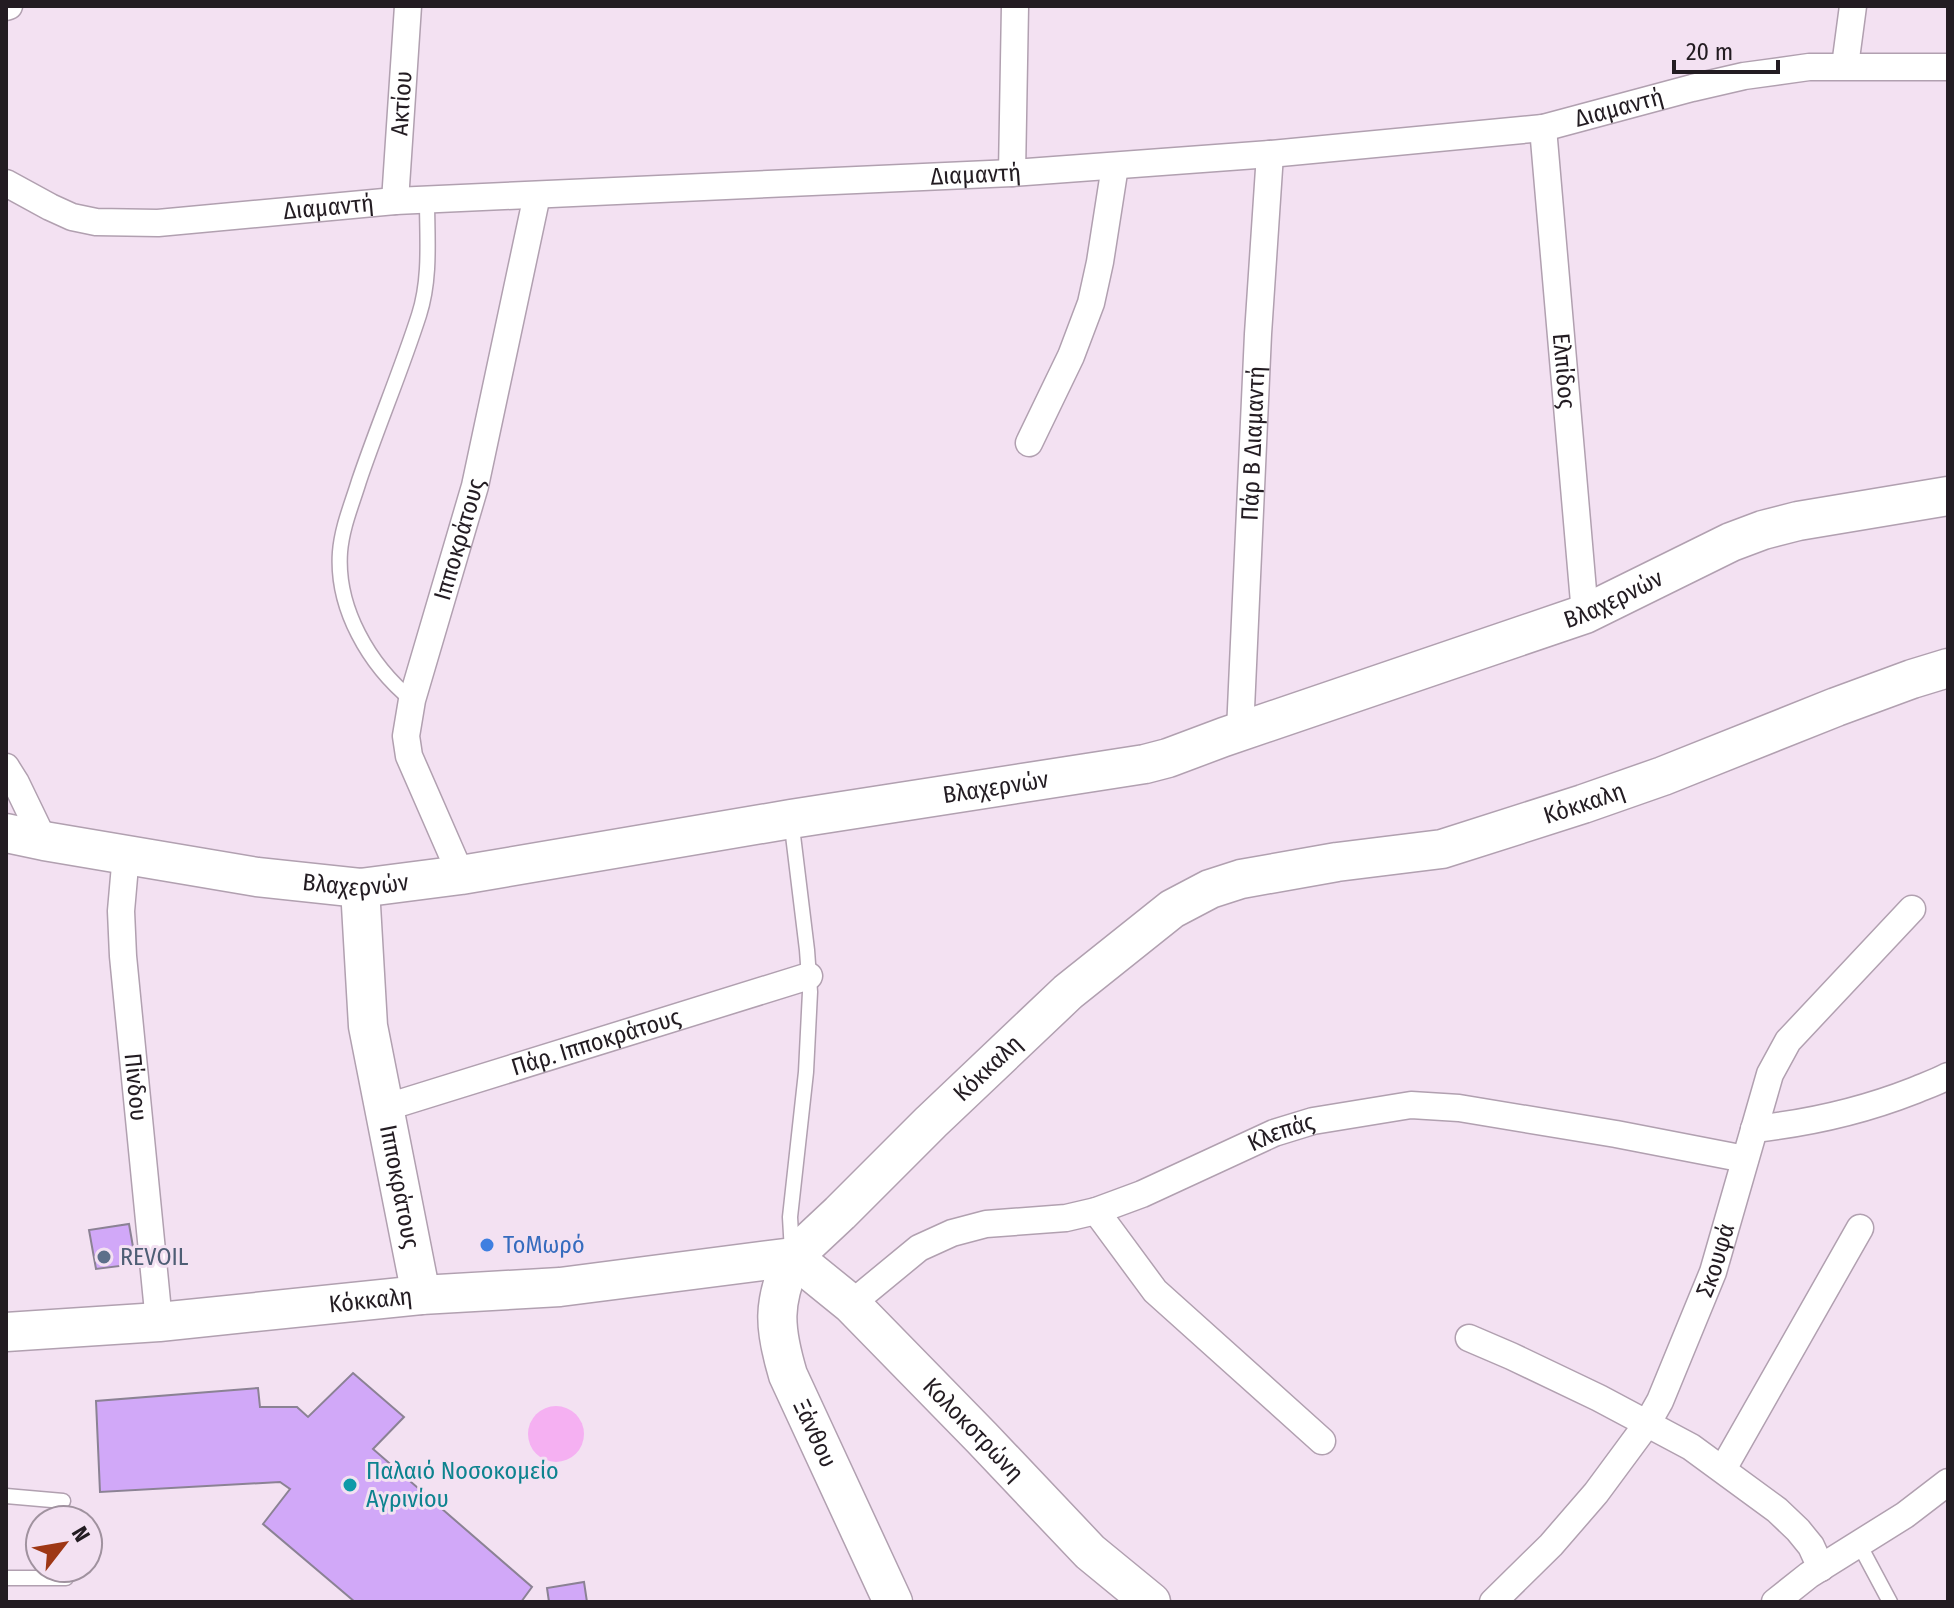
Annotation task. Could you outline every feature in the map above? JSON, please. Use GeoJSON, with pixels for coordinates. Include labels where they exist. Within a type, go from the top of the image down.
{"type":"FeatureCollection","features":[{"type":"Feature","properties":{"kind":"street","name":"Ακτίου"},"geometry":{"type":"LineString","coordinates":[[395,201],[408,6]]}},
{"type":"Feature","properties":{"kind":"street"},"geometry":{"type":"LineString","coordinates":[[1012,173],[1015,6]]}},
{"type":"Feature","properties":{"kind":"street"},"geometry":{"type":"LineString","coordinates":[[1845,66],[1853,6]]}},
{"type":"Feature","properties":{"kind":"street","name":"Διαμαντή"},"geometry":{"type":"LineString","coordinates":[[6,183],[72,217],[96,222],[158,223],[395,201],[1012,173],[1270,154],[1543,128],[1744,76],[1809,67],[1948,67]]}},
{"type":"Feature","properties":{"kind":"street","name":"Ελπίδος"},"geometry":{"type":"LineString","coordinates":[[1543,128],[1585,614]]}},
{"type":"Feature","properties":{"kind":"street","name":"Πάρ Β Διαμαντή"},"geometry":{"type":"LineString","coordinates":[[1240,731],[1258,334],[1270,154]]}},
{"type":"Feature","properties":{"kind":"street"},"geometry":{"type":"LineString","coordinates":[[1029,443],[1071,356],[1091,303],[1115,166]]}},
{"type":"Feature","properties":{"kind":"street","name":"Ιπποκράτους"},"geometry":{"type":"LineString","coordinates":[[461,875],[409,756],[406,736],[412,700],[475,486],[537,195]]}},
{"type":"Feature","properties":{"kind":"street","name":"Βλαχερνών"},"geometry":{"type":"LineString","coordinates":[[6,833],[257,877],[360,888],[461,875],[791,819],[1145,764],[1585,614],[1731,542],[1763,530],[1798,521],[1948,496]]}},
{"type":"Feature","properties":{"kind":"street","name":"Κόκκαλη"},"geometry":{"type":"LineString","coordinates":[[6,1332],[159,1322],[421,1295],[560,1287],[793,1257],[1068,992],[1172,909],[1210,889],[1255,876],[1442,849],[1663,776],[1836,707],[1948,668]]}},
{"type":"Feature","properties":{"kind":"street"},"geometry":{"type":"LineString","coordinates":[[6,767],[44,841]]}},
{"type":"Feature","properties":{"kind":"street","name":"Πίνδου"},"geometry":{"type":"LineString","coordinates":[[126,854],[121,911],[123,956],[159,1322]]}},
{"type":"Feature","properties":{"kind":"street","name":"Ιπποκράτους"},"geometry":{"type":"LineString","coordinates":[[360,888],[365,1001],[421,1295]]}},
{"type":"Feature","properties":{"kind":"street","name":"Σκουφά"},"geometry":{"type":"LineString","coordinates":[[1493,1602],[1596,1493],[1647,1424],[1669,1380],[1713,1272],[1770,1074],[1788,1041],[1912,909]]}},
{"type":"Feature","properties":{"kind":"street","name":"Πάρ. Ιπποκράτους"},"geometry":{"type":"LineString","coordinates":[[384,1108],[809,976]]}},
{"type":"Feature","properties":{"kind":"street"},"geometry":{"type":"LineString","coordinates":[[1754,1129],[1848,1112],[1947,1080]]}},
{"type":"Feature","properties":{"kind":"street","name":"Κλεπάς"},"geometry":{"type":"LineString","coordinates":[[851,1304],[919,1248],[952,1233],[986,1224],[1066,1218],[1096,1211],[1142,1194],[1293,1126],[1411,1105],[1459,1108],[1745,1159]]}},
{"type":"Feature","properties":{"kind":"street"},"geometry":{"type":"LineString","coordinates":[[1096,1211],[1155,1291],[1322,1441]]}},
{"type":"Feature","properties":{"kind":"street"},"geometry":{"type":"LineString","coordinates":[[1723,1469],[1860,1228]]}},
{"type":"Feature","properties":{"kind":"street","name":"Κολοκοτρώνη"},"geometry":{"type":"LineString","coordinates":[[793,1257],[851,1304],[1090,1552],[1151,1602]]}},
{"type":"Feature","properties":{"kind":"street","name":"Ξάνθου"},"geometry":{"type":"LineString","coordinates":[[793,1257],[778,1300],[779,1345],[788,1375],[893,1602]]}},
{"type":"Feature","properties":{"kind":"street"},"geometry":{"type":"LineString","coordinates":[[1469,1338],[1586,1392],[1691,1447],[1777,1510],[1811,1546],[1821,1568]]}},
{"type":"Feature","properties":{"kind":"street"},"geometry":{"type":"LineString","coordinates":[[1775,1602],[1809,1575],[1905,1515],[1948,1482]]}},
{"type":"Feature","properties":{"kind":"lane"},"geometry":{"type":"LineString","coordinates":[[412,700],[394,686],[382,671],[351,619],[344,599],[340,552],[344,527],[376,430],[420,313],[427,269],[427,200]]}},
{"type":"Feature","properties":{"kind":"lane"},"geometry":{"type":"LineString","coordinates":[[791,819],[809,976],[806,1072],[790,1217],[793,1257]]}},
{"type":"Feature","properties":{"kind":"lane"},"geometry":{"type":"LineString","coordinates":[[6,1496],[63,1501]]}},
{"type":"Feature","properties":{"kind":"lane"},"geometry":{"type":"LineString","coordinates":[[1859,1544],[1890,1602]]}},
{"type":"Feature","properties":{"kind":"shaded area"},"geometry":{"type":"Polygon","coordinates":[[[556,1406],[575,1415],[584,1434],[575,1453],[556,1462],[537,1453],[528,1434],[537,1415],[556,1406]]]}},
{"type":"Feature","properties":{"kind":"building"},"geometry":{"type":"Polygon","coordinates":[[[129,1224],[136,1264],[96,1269],[89,1230],[129,1224]]]}},
{"type":"Feature","properties":{"kind":"building","name":"Παλαιό Νοσοκομείο Αγρινίου"},"geometry":{"type":"Polygon","coordinates":[[[353,1373],[404,1417],[373,1449],[532,1587],[521,1602],[355,1602],[263,1524],[290,1489],[280,1482],[100,1492],[96,1401],[258,1388],[260,1407],[297,1407],[308,1417],[353,1373]]]}},
{"type":"Feature","properties":{"kind":"building"},"geometry":{"type":"Polygon","coordinates":[[[584,1582],[587,1602],[549,1602],[547,1588],[584,1582]]]}},
{"type":"Feature","properties":{"kind":"place","name":"ΤοΜωρό"},"geometry":{"type":"Point","coordinates":[487,1245]}},
{"type":"Feature","properties":{"kind":"place","name":"REVOIL"},"geometry":{"type":"Point","coordinates":[104,1257]}},
{"type":"Feature","properties":{"kind":"place","name":"Παλαιό Νοσοκομείο Αγρινίου"},"geometry":{"type":"Point","coordinates":[350,1485]}}]}
